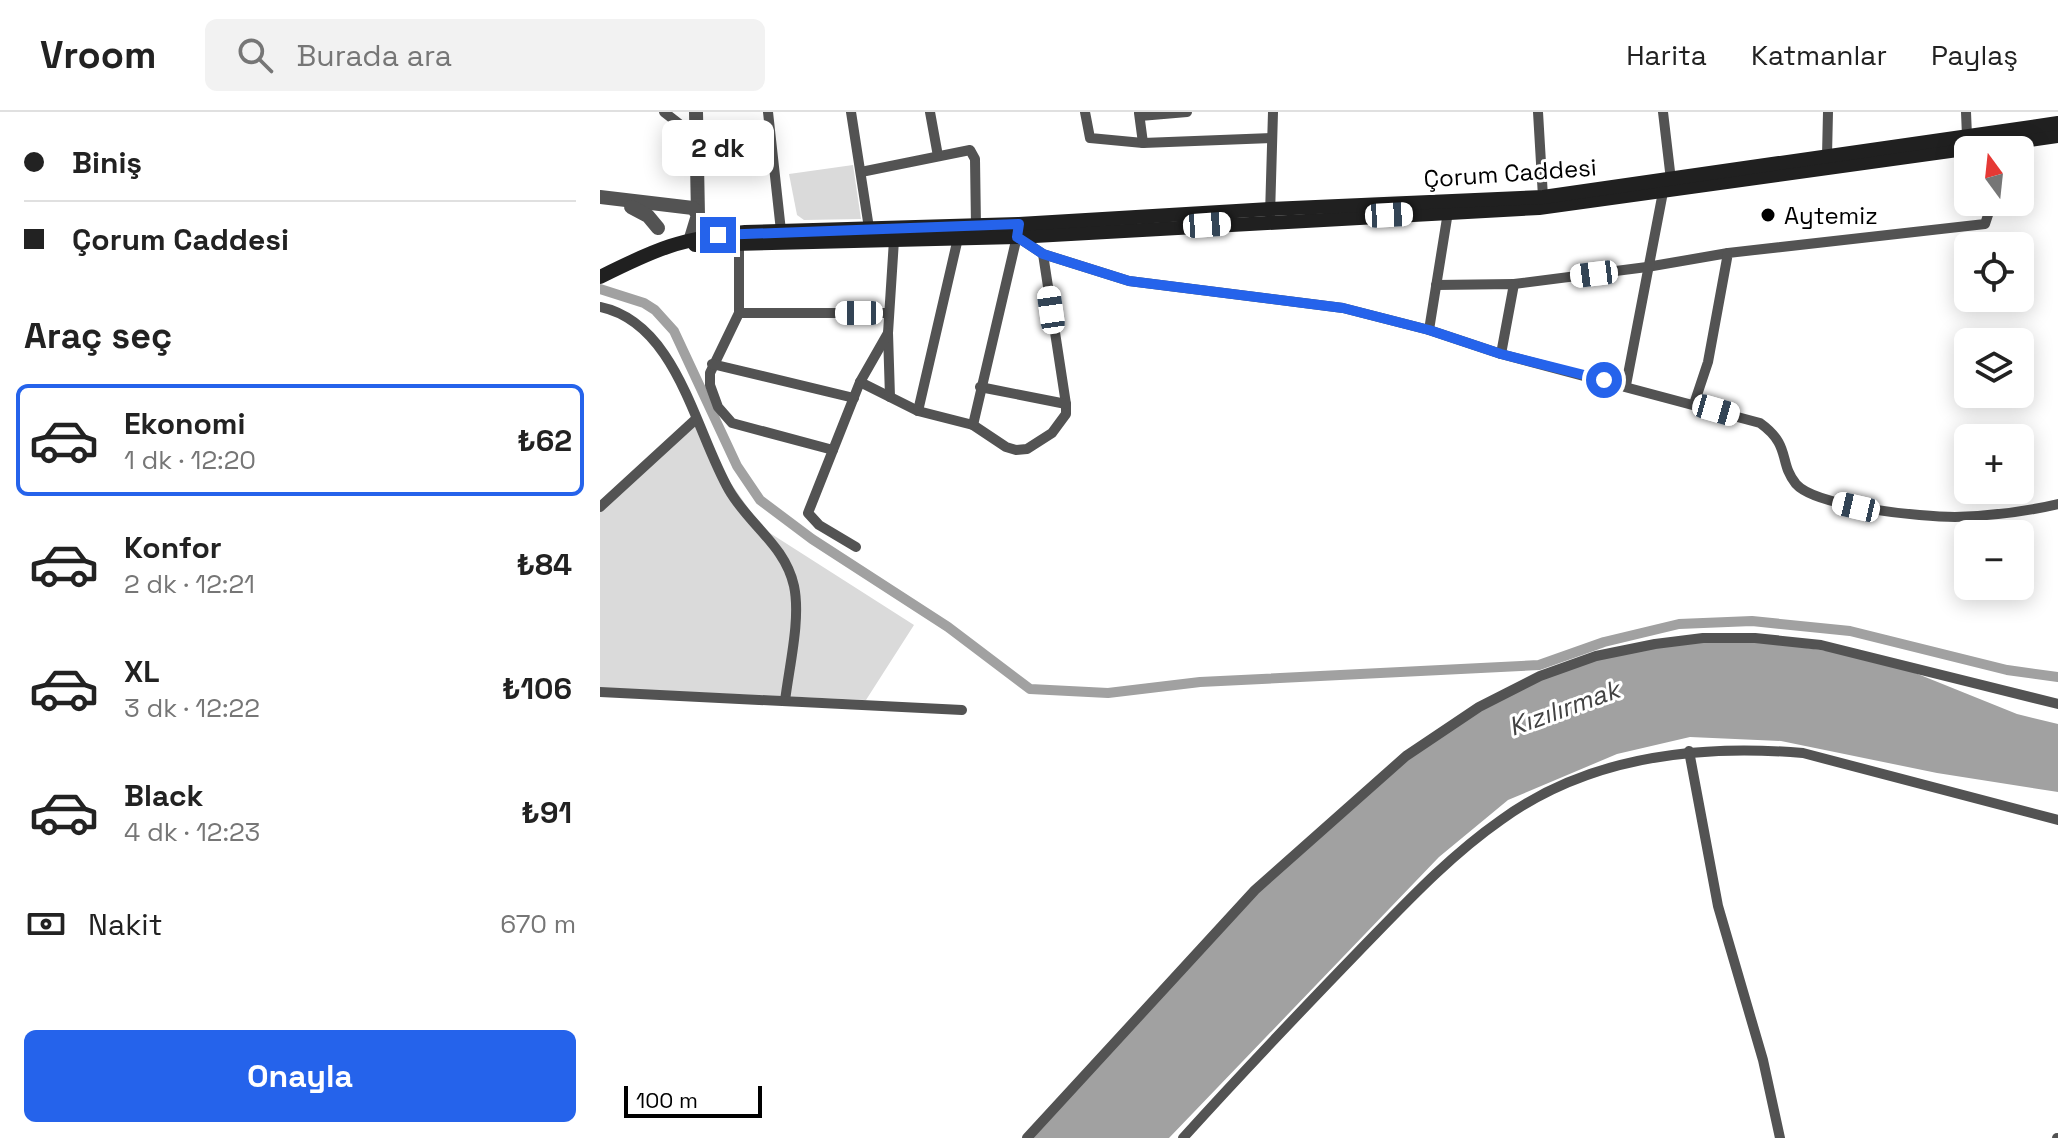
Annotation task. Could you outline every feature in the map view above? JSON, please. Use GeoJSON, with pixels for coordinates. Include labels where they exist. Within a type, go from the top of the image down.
{"type":"FeatureCollection","features":[{"type":"Feature","properties":{"kind":"main road","name":"Çorum Caddesi"},"geometry":{"type":"LineString","coordinates":[[2008,136],[2058,123]]}},
{"type":"Feature","properties":{"kind":"main road","name":"Çorum Caddesi"},"geometry":{"type":"LineString","coordinates":[[2034,139],[2058,136]]}},
{"type":"Feature","properties":{"kind":"main road","name":"Çorum Caddesi"},"geometry":{"type":"LineString","coordinates":[[1270,215],[1539,208],[1827,156],[1954,146]]}},
{"type":"Feature","properties":{"kind":"main road","name":"Çorum Caddesi"},"geometry":{"type":"LineString","coordinates":[[675,242],[739,246],[958,238],[1018,230],[1543,197],[1667,186],[1954,148]]}},
{"type":"Feature","properties":{"kind":"main road","name":"Çorum Caddesi"},"geometry":{"type":"LineString","coordinates":[[600,277],[655,250],[691,238],[869,228],[976,226],[1018,230]]}},
{"type":"Feature","properties":{"kind":"street"},"geometry":{"type":"LineString","coordinates":[[664,112],[696,137]]}},
{"type":"Feature","properties":{"kind":"street"},"geometry":{"type":"LineString","coordinates":[[691,238],[697,207],[696,112]]}},
{"type":"Feature","properties":{"kind":"street"},"geometry":{"type":"LineString","coordinates":[[768,112],[781,231]]}},
{"type":"Feature","properties":{"kind":"street"},"geometry":{"type":"LineString","coordinates":[[851,112],[869,228]]}},
{"type":"Feature","properties":{"kind":"street"},"geometry":{"type":"LineString","coordinates":[[930,112],[938,156]]}},
{"type":"Feature","properties":{"kind":"street"},"geometry":{"type":"LineString","coordinates":[[1085,112],[1090,138],[1143,143],[1272,138]]}},
{"type":"Feature","properties":{"kind":"street"},"geometry":{"type":"LineString","coordinates":[[1143,143],[1139,114],[1187,112]]}},
{"type":"Feature","properties":{"kind":"street"},"geometry":{"type":"LineString","coordinates":[[1270,215],[1273,112]]}},
{"type":"Feature","properties":{"kind":"street"},"geometry":{"type":"LineString","coordinates":[[1538,112],[1543,197]]}},
{"type":"Feature","properties":{"kind":"street"},"geometry":{"type":"LineString","coordinates":[[1626,385],[1647,267],[1667,186],[1663,112]]}},
{"type":"Feature","properties":{"kind":"street"},"geometry":{"type":"LineString","coordinates":[[1827,156],[1828,112]]}},
{"type":"Feature","properties":{"kind":"street"},"geometry":{"type":"LineString","coordinates":[[1966,112],[1971,136]]}},
{"type":"Feature","properties":{"kind":"street"},"geometry":{"type":"LineString","coordinates":[[861,172],[966,149],[974,154],[976,226]]}},
{"type":"Feature","properties":{"kind":"street"},"geometry":{"type":"LineString","coordinates":[[600,197],[697,207]]}},
{"type":"Feature","properties":{"kind":"street"},"geometry":{"type":"LineString","coordinates":[[616,200],[643,212],[675,242]]}},
{"type":"Feature","properties":{"kind":"street"},"geometry":{"type":"LineString","coordinates":[[655,250],[661,239],[657,215],[669,206]]}},
{"type":"Feature","properties":{"kind":"street"},"geometry":{"type":"LineString","coordinates":[[697,207],[705,227],[718,235]]}},
{"type":"Feature","properties":{"kind":"street"},"geometry":{"type":"LineString","coordinates":[[1429,330],[1448,212]]}},
{"type":"Feature","properties":{"kind":"street"},"geometry":{"type":"LineString","coordinates":[[1436,285],[1514,284],[1728,253],[1985,224],[1988,216]]}},
{"type":"Feature","properties":{"kind":"street"},"geometry":{"type":"LineString","coordinates":[[1018,230],[1043,254],[1129,281],[1343,308],[1760,423],[1778,435],[1795,483],[1814,497],[1856,507],[1953,517],[2021,513],[2058,504]]}},
{"type":"Feature","properties":{"kind":"street"},"geometry":{"type":"LineString","coordinates":[[973,425],[1018,230]]}},
{"type":"Feature","properties":{"kind":"street"},"geometry":{"type":"LineString","coordinates":[[918,411],[958,238]]}},
{"type":"Feature","properties":{"kind":"street"},"geometry":{"type":"LineString","coordinates":[[890,397],[888,333],[894,240]]}},
{"type":"Feature","properties":{"kind":"street"},"geometry":{"type":"LineString","coordinates":[[739,246],[739,313],[712,364],[710,385],[726,420],[833,450]]}},
{"type":"Feature","properties":{"kind":"street"},"geometry":{"type":"LineString","coordinates":[[1694,404],[1708,362],[1728,253]]}},
{"type":"Feature","properties":{"kind":"street"},"geometry":{"type":"LineString","coordinates":[[860,382],[918,411],[973,425],[1006,447],[1027,449],[1052,433],[1066,414],[1066,404],[1043,254]]}},
{"type":"Feature","properties":{"kind":"street"},"geometry":{"type":"LineString","coordinates":[[1501,354],[1514,284]]}},
{"type":"Feature","properties":{"kind":"street"},"geometry":{"type":"LineString","coordinates":[[600,307],[631,318],[649,333],[668,362],[730,492],[779,550],[791,575],[796,603],[785,701]]}},
{"type":"Feature","properties":{"kind":"street"},"geometry":{"type":"LineString","coordinates":[[739,313],[889,313]]}},
{"type":"Feature","properties":{"kind":"street"},"geometry":{"type":"LineString","coordinates":[[856,547],[819,525],[808,513],[860,382],[888,333]]}},
{"type":"Feature","properties":{"kind":"street"},"geometry":{"type":"LineString","coordinates":[[712,364],[854,398]]}},
{"type":"Feature","properties":{"kind":"street"},"geometry":{"type":"LineString","coordinates":[[980,387],[1066,404]]}},
{"type":"Feature","properties":{"kind":"street"},"geometry":{"type":"LineString","coordinates":[[600,507],[696,419]]}},
{"type":"Feature","properties":{"kind":"street"},"geometry":{"type":"LineString","coordinates":[[1027,1138],[1255,890],[1406,756],[1479,707],[1540,676],[1596,656],[1655,644],[1703,638],[1755,638],[1836,648],[2058,704]]}},
{"type":"Feature","properties":{"kind":"street"},"geometry":{"type":"LineString","coordinates":[[600,692],[962,710]]}},
{"type":"Feature","properties":{"kind":"street"},"geometry":{"type":"LineString","coordinates":[[1183,1138],[1410,898],[1469,844],[1503,818],[1553,789],[1617,766],[1689,751],[1738,749],[1803,753],[2058,820]]}},
{"type":"Feature","properties":{"kind":"street"},"geometry":{"type":"LineString","coordinates":[[1689,751],[1718,906],[1763,1060],[1780,1138]]}},
{"type":"Feature","properties":{"kind":"shaded area"},"geometry":{"type":"Polygon","coordinates":[[[853,165],[861,219],[804,220],[797,215],[789,174],[853,165]]]}},
{"type":"Feature","properties":{"kind":"shaded area"},"geometry":{"type":"Polygon","coordinates":[[[696,419],[730,482],[762,528],[914,625],[866,700],[600,688],[600,507],[696,419]]]}},
{"type":"Feature","properties":{"kind":"water","name":"Kızılırmak"},"geometry":{"type":"Polygon","coordinates":[[[1729,637],[1878,658],[2017,714],[2058,724],[2058,792],[1937,773],[1781,741],[1690,737],[1617,754],[1508,800],[1439,857],[1169,1138],[1027,1138],[1255,890],[1406,756],[1479,707],[1596,656],[1729,637]]]}},
{"type":"Feature","properties":{"kind":"waterway"},"geometry":{"type":"LineString","coordinates":[[600,289],[644,303],[674,331],[737,466],[760,500],[812,539],[948,627],[1030,689],[1108,693],[1200,682],[1539,665],[1604,642],[1679,624],[1752,621],[1850,631],[2007,670],[2058,677]]}},
{"type":"Feature","properties":{"kind":"place","name":"Aytemiz"},"geometry":{"type":"Point","coordinates":[1768,215]}},
{"type":"Feature","properties":{"kind":"route"},"geometry":{"type":"LineString","coordinates":[[718,235],[1019,224],[1017,237],[1043,254],[1129,281],[1343,308],[1604,380]]}}]}
